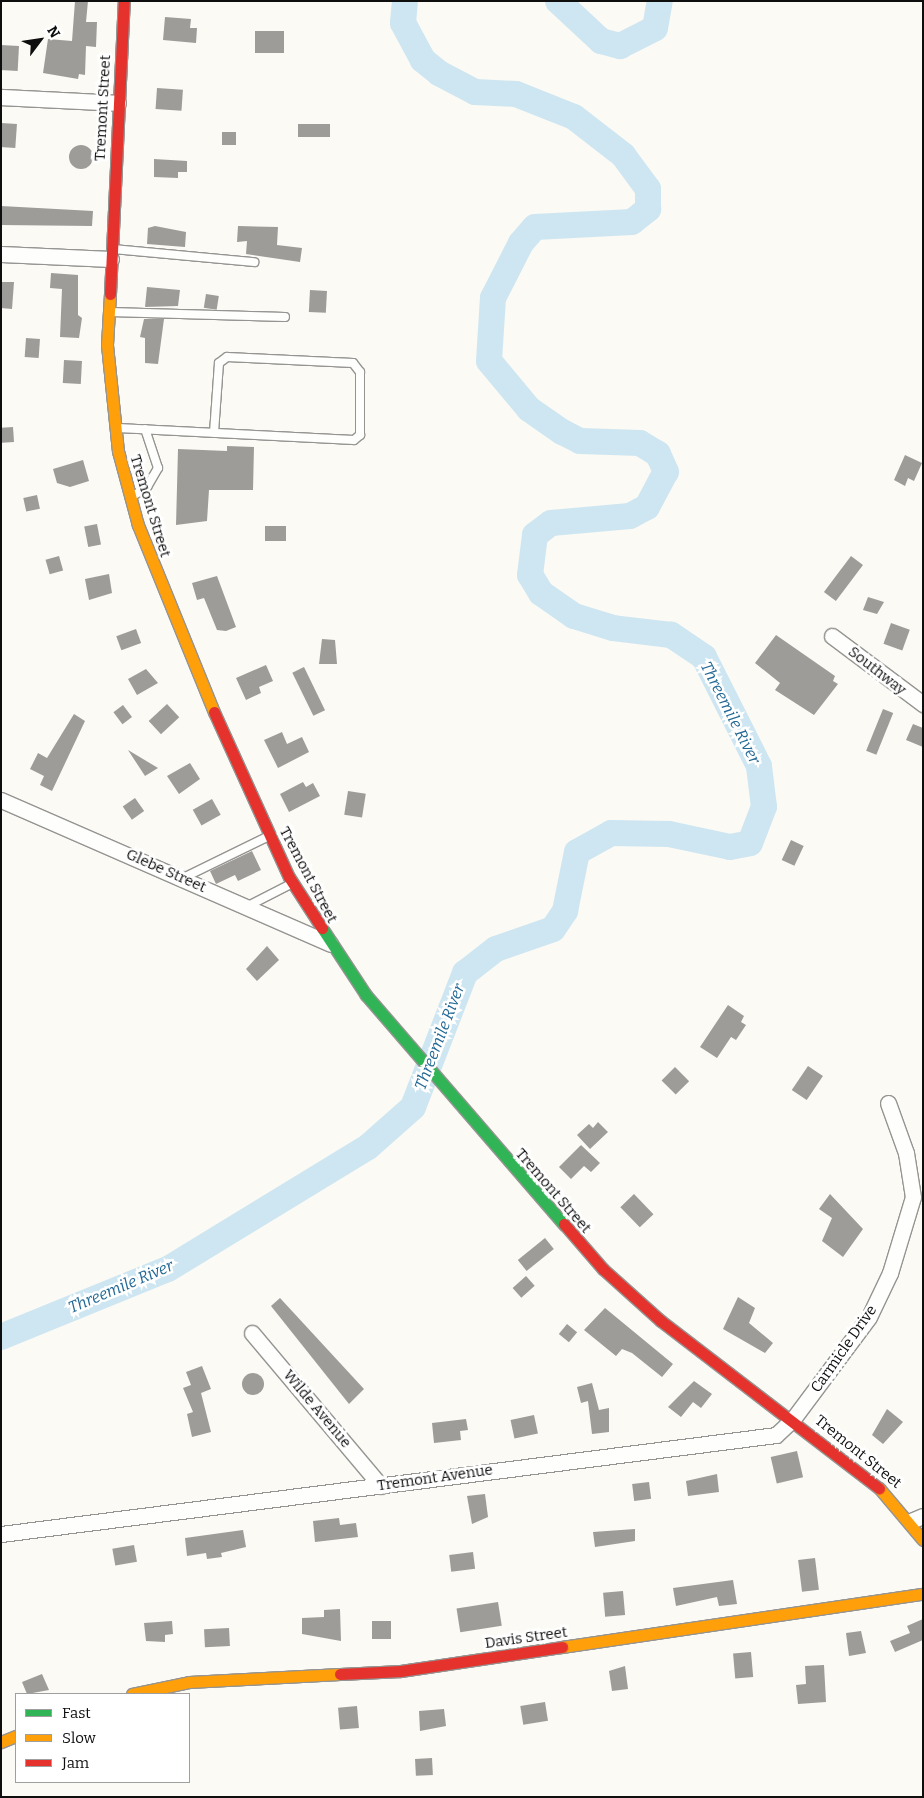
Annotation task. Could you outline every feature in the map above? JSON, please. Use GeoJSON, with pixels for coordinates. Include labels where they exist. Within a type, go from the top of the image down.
{"type":"FeatureCollection","features":[{"type":"Feature","properties":{"kind":"main road","name":"Tremont Street"},"geometry":{"type":"LineString","coordinates":[[124,1],[108,312],[114,428],[130,498],[181,640],[269,835],[293,883],[330,944],[401,1036],[456,1102],[626,1292],[883,1490],[917,1519],[923,1540]]}},
{"type":"Feature","properties":{"kind":"main road","name":"Davis Street"},"geometry":{"type":"LineString","coordinates":[[142,1693],[401,1671],[923,1594]]}},
{"type":"Feature","properties":{"kind":"main road"},"geometry":{"type":"LineString","coordinates":[[1,1742],[15,1736]]}},
{"type":"Feature","properties":{"kind":"street"},"geometry":{"type":"LineString","coordinates":[[1,97],[118,103]]}},
{"type":"Feature","properties":{"kind":"street"},"geometry":{"type":"LineString","coordinates":[[1,254],[111,254]]}},
{"type":"Feature","properties":{"kind":"street","name":"Southway"},"geometry":{"type":"LineString","coordinates":[[832,636],[923,704]]}},
{"type":"Feature","properties":{"kind":"street","name":"Glebe Street"},"geometry":{"type":"LineString","coordinates":[[1,800],[183,878],[330,944]]}},
{"type":"Feature","properties":{"kind":"street","name":"Carmicle Drive"},"geometry":{"type":"LineString","coordinates":[[793,1419],[868,1317],[890,1273],[911,1210],[910,1169],[888,1103]]}},
{"type":"Feature","properties":{"kind":"street","name":"Wilde Avenue"},"geometry":{"type":"LineString","coordinates":[[252,1333],[381,1486]]}},
{"type":"Feature","properties":{"kind":"street","name":"Tremont Avenue"},"geometry":{"type":"LineString","coordinates":[[1,1534],[767,1438],[793,1419]]}},
{"type":"Feature","properties":{"kind":"lane"},"geometry":{"type":"LineString","coordinates":[[111,254],[254,262]]}},
{"type":"Feature","properties":{"kind":"lane"},"geometry":{"type":"LineString","coordinates":[[108,312],[285,317]]}},
{"type":"Feature","properties":{"kind":"lane"},"geometry":{"type":"LineString","coordinates":[[114,428],[145,429],[214,433],[354,440],[360,435],[360,372],[352,363],[227,357],[219,363],[214,433]]}},
{"type":"Feature","properties":{"kind":"lane"},"geometry":{"type":"LineString","coordinates":[[130,498],[147,487],[158,468],[145,429]]}},
{"type":"Feature","properties":{"kind":"lane"},"geometry":{"type":"LineString","coordinates":[[183,878],[269,835]]}},
{"type":"Feature","properties":{"kind":"lane"},"geometry":{"type":"LineString","coordinates":[[246,907],[293,883]]}},
{"type":"Feature","properties":{"kind":"building"},"geometry":{"type":"Polygon","coordinates":[[[75,1],[88,1],[86,22],[97,22],[96,47],[86,46],[85,75],[79,74],[78,79],[43,73],[48,39],[72,41],[75,1]]]}},
{"type":"Feature","properties":{"kind":"building"},"geometry":{"type":"Polygon","coordinates":[[[165,17],[191,19],[190,28],[197,28],[196,43],[163,40],[165,17]]]}},
{"type":"Feature","properties":{"kind":"building"},"geometry":{"type":"Polygon","coordinates":[[[255,31],[284,31],[284,53],[255,53],[255,31]]]}},
{"type":"Feature","properties":{"kind":"building"},"geometry":{"type":"Polygon","coordinates":[[[1,45],[19,46],[18,71],[1,70],[1,45]]]}},
{"type":"Feature","properties":{"kind":"building"},"geometry":{"type":"Polygon","coordinates":[[[157,88],[183,90],[181,111],[156,109],[157,88]]]}},
{"type":"Feature","properties":{"kind":"building"},"geometry":{"type":"Polygon","coordinates":[[[1,123],[17,124],[15,148],[1,147],[1,123]]]}},
{"type":"Feature","properties":{"kind":"building"},"geometry":{"type":"Polygon","coordinates":[[[298,124],[330,124],[330,137],[298,137],[298,124]]]}},
{"type":"Feature","properties":{"kind":"building"},"geometry":{"type":"Polygon","coordinates":[[[222,132],[236,132],[236,145],[222,145],[222,132]]]}},
{"type":"Feature","properties":{"kind":"building"},"geometry":{"type":"Polygon","coordinates":[[[81,145],[86,146],[92,152],[92,162],[86,168],[81,169],[76,168],[70,162],[69,157],[70,152],[76,146],[81,145]]]}},
{"type":"Feature","properties":{"kind":"building"},"geometry":{"type":"Polygon","coordinates":[[[154,159],[187,161],[187,172],[178,172],[178,178],[154,177],[154,159]]]}},
{"type":"Feature","properties":{"kind":"building"},"geometry":{"type":"Polygon","coordinates":[[[1,206],[93,211],[92,226],[1,225],[1,206]]]}},
{"type":"Feature","properties":{"kind":"building"},"geometry":{"type":"Polygon","coordinates":[[[155,226],[186,232],[185,247],[147,244],[148,228],[155,226]]]}},
{"type":"Feature","properties":{"kind":"building"},"geometry":{"type":"Polygon","coordinates":[[[238,226],[278,227],[277,245],[302,248],[300,262],[246,254],[247,241],[237,242],[238,226]]]}},
{"type":"Feature","properties":{"kind":"building"},"geometry":{"type":"Polygon","coordinates":[[[51,273],[78,275],[78,315],[82,318],[79,338],[60,337],[62,289],[50,288],[51,273]]]}},
{"type":"Feature","properties":{"kind":"building"},"geometry":{"type":"Polygon","coordinates":[[[1,282],[14,282],[12,309],[1,308],[1,282]]]}},
{"type":"Feature","properties":{"kind":"building"},"geometry":{"type":"Polygon","coordinates":[[[147,287],[180,290],[178,306],[145,307],[147,287]]]}},
{"type":"Feature","properties":{"kind":"building"},"geometry":{"type":"Polygon","coordinates":[[[310,290],[327,291],[326,313],[309,312],[310,290]]]}},
{"type":"Feature","properties":{"kind":"building"},"geometry":{"type":"Polygon","coordinates":[[[206,294],[219,296],[217,310],[204,308],[206,294]]]}},
{"type":"Feature","properties":{"kind":"building"},"geometry":{"type":"Polygon","coordinates":[[[144,319],[164,319],[158,364],[145,363],[145,338],[140,337],[144,319]]]}},
{"type":"Feature","properties":{"kind":"building"},"geometry":{"type":"Polygon","coordinates":[[[26,338],[40,339],[39,358],[25,357],[26,338]]]}},
{"type":"Feature","properties":{"kind":"building"},"geometry":{"type":"Polygon","coordinates":[[[64,360],[82,361],[81,384],[63,383],[64,360]]]}},
{"type":"Feature","properties":{"kind":"building"},"geometry":{"type":"Polygon","coordinates":[[[13,427],[14,442],[2,443],[1,428],[13,427]]]}},
{"type":"Feature","properties":{"kind":"building"},"geometry":{"type":"Polygon","coordinates":[[[227,446],[254,447],[253,490],[209,490],[207,521],[176,525],[178,449],[227,451],[227,446]]]}},
{"type":"Feature","properties":{"kind":"building"},"geometry":{"type":"Polygon","coordinates":[[[905,455],[922,463],[914,481],[908,478],[905,486],[894,480],[905,455]]]}},
{"type":"Feature","properties":{"kind":"building"},"geometry":{"type":"Polygon","coordinates":[[[83,460],[89,481],[70,487],[57,483],[53,469],[83,460]]]}},
{"type":"Feature","properties":{"kind":"building"},"geometry":{"type":"Polygon","coordinates":[[[37,495],[40,509],[26,512],[23,498],[37,495]]]}},
{"type":"Feature","properties":{"kind":"building"},"geometry":{"type":"Polygon","coordinates":[[[97,524],[101,545],[88,547],[84,526],[97,524]]]}},
{"type":"Feature","properties":{"kind":"building"},"geometry":{"type":"Polygon","coordinates":[[[265,526],[286,526],[286,541],[265,541],[265,526]]]}},
{"type":"Feature","properties":{"kind":"building"},"geometry":{"type":"Polygon","coordinates":[[[59,556],[63,570],[50,574],[46,560],[59,556]]]}},
{"type":"Feature","properties":{"kind":"building"},"geometry":{"type":"Polygon","coordinates":[[[851,556],[863,565],[836,601],[824,592],[851,556]]]}},
{"type":"Feature","properties":{"kind":"building"},"geometry":{"type":"Polygon","coordinates":[[[109,574],[112,593],[89,600],[85,579],[109,574]]]}},
{"type":"Feature","properties":{"kind":"building"},"geometry":{"type":"Polygon","coordinates":[[[217,576],[236,627],[226,631],[217,630],[204,598],[197,600],[192,583],[217,576]]]}},
{"type":"Feature","properties":{"kind":"building"},"geometry":{"type":"Polygon","coordinates":[[[868,597],[884,602],[877,614],[863,610],[868,597]]]}},
{"type":"Feature","properties":{"kind":"building"},"geometry":{"type":"Polygon","coordinates":[[[891,623],[910,630],[902,651],[883,644],[891,623]]]}},
{"type":"Feature","properties":{"kind":"building"},"geometry":{"type":"Polygon","coordinates":[[[136,629],[141,643],[121,650],[116,636],[136,629]]]}},
{"type":"Feature","properties":{"kind":"building"},"geometry":{"type":"Polygon","coordinates":[[[776,635],[835,676],[833,681],[838,684],[814,715],[775,690],[780,683],[755,663],[776,635]]]}},
{"type":"Feature","properties":{"kind":"building"},"geometry":{"type":"Polygon","coordinates":[[[322,639],[335,640],[337,664],[319,664],[322,639]]]}},
{"type":"Feature","properties":{"kind":"building"},"geometry":{"type":"Polygon","coordinates":[[[266,665],[273,681],[259,687],[261,693],[246,700],[236,678],[266,665]]]}},
{"type":"Feature","properties":{"kind":"building"},"geometry":{"type":"Polygon","coordinates":[[[304,667],[325,710],[313,716],[292,673],[304,667]]]}},
{"type":"Feature","properties":{"kind":"building"},"geometry":{"type":"Polygon","coordinates":[[[146,669],[158,683],[137,695],[128,679],[146,669]]]}},
{"type":"Feature","properties":{"kind":"building"},"geometry":{"type":"Polygon","coordinates":[[[167,704],[179,717],[161,734],[149,721],[167,704]]]}},
{"type":"Feature","properties":{"kind":"building"},"geometry":{"type":"Polygon","coordinates":[[[123,705],[132,717],[122,724],[113,712],[123,705]]]}},
{"type":"Feature","properties":{"kind":"building"},"geometry":{"type":"Polygon","coordinates":[[[883,709],[893,713],[876,755],[866,751],[883,709]]]}},
{"type":"Feature","properties":{"kind":"building"},"geometry":{"type":"Polygon","coordinates":[[[74,714],[85,721],[52,791],[40,785],[44,776],[30,769],[38,753],[47,758],[74,714]]]}},
{"type":"Feature","properties":{"kind":"building"},"geometry":{"type":"Polygon","coordinates":[[[913,724],[923,728],[923,747],[906,740],[913,724]]]}},
{"type":"Feature","properties":{"kind":"building"},"geometry":{"type":"Polygon","coordinates":[[[282,732],[287,744],[302,737],[309,752],[278,768],[264,740],[282,732]]]}},
{"type":"Feature","properties":{"kind":"building"},"geometry":{"type":"Polygon","coordinates":[[[128,750],[158,768],[145,776],[128,750]]]}},
{"type":"Feature","properties":{"kind":"building"},"geometry":{"type":"Polygon","coordinates":[[[190,763],[200,779],[179,794],[167,776],[190,763]]]}},
{"type":"Feature","properties":{"kind":"building"},"geometry":{"type":"Polygon","coordinates":[[[303,782],[306,787],[313,783],[320,796],[289,812],[280,794],[303,782]]]}},
{"type":"Feature","properties":{"kind":"building"},"geometry":{"type":"Polygon","coordinates":[[[348,791],[366,794],[362,818],[344,815],[348,791]]]}},
{"type":"Feature","properties":{"kind":"building"},"geometry":{"type":"Polygon","coordinates":[[[135,798],[144,811],[132,820],[123,807],[135,798]]]}},
{"type":"Feature","properties":{"kind":"building"},"geometry":{"type":"Polygon","coordinates":[[[212,799],[221,815],[201,825],[193,810],[212,799]]]}},
{"type":"Feature","properties":{"kind":"building"},"geometry":{"type":"Polygon","coordinates":[[[791,840],[804,846],[794,866],[782,860],[791,840]]]}},
{"type":"Feature","properties":{"kind":"building"},"geometry":{"type":"Polygon","coordinates":[[[252,851],[261,870],[238,881],[235,875],[216,884],[210,871],[252,851]]]}},
{"type":"Feature","properties":{"kind":"building"},"geometry":{"type":"Polygon","coordinates":[[[267,946],[279,960],[257,981],[246,969],[267,946]]]}},
{"type":"Feature","properties":{"kind":"building"},"geometry":{"type":"Polygon","coordinates":[[[728,1005],[744,1016],[741,1022],[746,1025],[736,1040],[731,1037],[717,1058],[700,1047],[728,1005]]]}},
{"type":"Feature","properties":{"kind":"building"},"geometry":{"type":"Polygon","coordinates":[[[808,1066],[823,1076],[807,1100],[792,1090],[808,1066]]]}},
{"type":"Feature","properties":{"kind":"building"},"geometry":{"type":"Polygon","coordinates":[[[675,1067],[689,1081],[676,1095],[662,1080],[675,1067]]]}},
{"type":"Feature","properties":{"kind":"building"},"geometry":{"type":"Polygon","coordinates":[[[598,1122],[608,1132],[590,1149],[577,1135],[589,1124],[593,1128],[598,1122]]]}},
{"type":"Feature","properties":{"kind":"building"},"geometry":{"type":"Polygon","coordinates":[[[581,1145],[600,1163],[591,1172],[584,1166],[571,1179],[559,1167],[581,1145]]]}},
{"type":"Feature","properties":{"kind":"building"},"geometry":{"type":"Polygon","coordinates":[[[634,1194],[653,1214],[640,1227],[620,1207],[634,1194]]]}},
{"type":"Feature","properties":{"kind":"building"},"geometry":{"type":"Polygon","coordinates":[[[830,1194],[863,1229],[843,1257],[822,1241],[832,1218],[819,1209],[830,1194]]]}},
{"type":"Feature","properties":{"kind":"building"},"geometry":{"type":"Polygon","coordinates":[[[545,1238],[554,1249],[527,1271],[518,1260],[545,1238]]]}},
{"type":"Feature","properties":{"kind":"building"},"geometry":{"type":"Polygon","coordinates":[[[526,1276],[535,1286],[521,1298],[513,1288],[526,1276]]]}},
{"type":"Feature","properties":{"kind":"building"},"geometry":{"type":"Polygon","coordinates":[[[738,1297],[755,1308],[749,1323],[773,1343],[765,1353],[723,1329],[738,1297]]]}},
{"type":"Feature","properties":{"kind":"building"},"geometry":{"type":"Polygon","coordinates":[[[280,1298],[364,1389],[349,1404],[271,1306],[280,1298]]]}},
{"type":"Feature","properties":{"kind":"building"},"geometry":{"type":"Polygon","coordinates":[[[605,1308],[673,1364],[662,1377],[632,1353],[622,1349],[616,1356],[584,1330],[605,1308]]]}},
{"type":"Feature","properties":{"kind":"building"},"geometry":{"type":"Polygon","coordinates":[[[567,1324],[577,1332],[569,1342],[559,1334],[567,1324]]]}},
{"type":"Feature","properties":{"kind":"building"},"geometry":{"type":"Polygon","coordinates":[[[202,1366],[211,1389],[201,1393],[211,1432],[192,1437],[187,1414],[193,1412],[183,1388],[191,1385],[186,1372],[202,1366]]]}},
{"type":"Feature","properties":{"kind":"building"},"geometry":{"type":"Polygon","coordinates":[[[253,1373],[261,1376],[264,1384],[261,1392],[253,1395],[245,1392],[242,1384],[245,1376],[253,1373]]]}},
{"type":"Feature","properties":{"kind":"building"},"geometry":{"type":"Polygon","coordinates":[[[694,1381],[712,1394],[701,1408],[693,1402],[681,1417],[668,1407],[694,1381]]]}},
{"type":"Feature","properties":{"kind":"building"},"geometry":{"type":"Polygon","coordinates":[[[592,1383],[599,1410],[609,1408],[609,1432],[592,1434],[588,1401],[581,1403],[577,1387],[592,1383]]]}},
{"type":"Feature","properties":{"kind":"building"},"geometry":{"type":"Polygon","coordinates":[[[887,1409],[903,1422],[883,1444],[872,1435],[887,1409]]]}},
{"type":"Feature","properties":{"kind":"building"},"geometry":{"type":"Polygon","coordinates":[[[534,1415],[538,1434],[514,1439],[511,1420],[534,1415]]]}},
{"type":"Feature","properties":{"kind":"building"},"geometry":{"type":"Polygon","coordinates":[[[466,1419],[468,1430],[460,1431],[461,1440],[434,1443],[432,1423],[466,1419]]]}},
{"type":"Feature","properties":{"kind":"building"},"geometry":{"type":"Polygon","coordinates":[[[797,1451],[803,1477],[777,1483],[771,1457],[797,1451]]]}},
{"type":"Feature","properties":{"kind":"building"},"geometry":{"type":"Polygon","coordinates":[[[717,1474],[719,1492],[688,1496],[686,1481],[717,1474]]]}},
{"type":"Feature","properties":{"kind":"building"},"geometry":{"type":"Polygon","coordinates":[[[649,1482],[651,1499],[634,1501],[632,1484],[649,1482]]]}},
{"type":"Feature","properties":{"kind":"building"},"geometry":{"type":"Polygon","coordinates":[[[485,1494],[488,1517],[472,1524],[467,1496],[485,1494]]]}},
{"type":"Feature","properties":{"kind":"building"},"geometry":{"type":"Polygon","coordinates":[[[339,1518],[340,1525],[356,1523],[358,1537],[315,1542],[313,1521],[339,1518]]]}},
{"type":"Feature","properties":{"kind":"building"},"geometry":{"type":"Polygon","coordinates":[[[635,1529],[635,1541],[595,1547],[593,1532],[635,1529]]]}},
{"type":"Feature","properties":{"kind":"building"},"geometry":{"type":"Polygon","coordinates":[[[243,1530],[246,1547],[221,1553],[222,1557],[207,1559],[206,1553],[187,1556],[185,1538],[243,1530]]]}},
{"type":"Feature","properties":{"kind":"building"},"geometry":{"type":"Polygon","coordinates":[[[134,1545],[137,1562],[115,1566],[112,1549],[134,1545]]]}},
{"type":"Feature","properties":{"kind":"building"},"geometry":{"type":"Polygon","coordinates":[[[473,1552],[475,1569],[451,1572],[449,1555],[473,1552]]]}},
{"type":"Feature","properties":{"kind":"building"},"geometry":{"type":"Polygon","coordinates":[[[815,1558],[819,1590],[802,1592],[798,1560],[815,1558]]]}},
{"type":"Feature","properties":{"kind":"building"},"geometry":{"type":"Polygon","coordinates":[[[733,1580],[737,1604],[719,1606],[717,1597],[676,1606],[673,1588],[733,1580]]]}},
{"type":"Feature","properties":{"kind":"building"},"geometry":{"type":"Polygon","coordinates":[[[623,1591],[625,1615],[605,1617],[603,1593],[623,1591]]]}},
{"type":"Feature","properties":{"kind":"building"},"geometry":{"type":"Polygon","coordinates":[[[498,1602],[502,1626],[460,1632],[457,1609],[498,1602]]]}},
{"type":"Feature","properties":{"kind":"building"},"geometry":{"type":"Polygon","coordinates":[[[340,1609],[341,1641],[302,1634],[302,1618],[324,1617],[324,1610],[340,1609]]]}},
{"type":"Feature","properties":{"kind":"building"},"geometry":{"type":"Polygon","coordinates":[[[923,1619],[923,1640],[895,1652],[890,1641],[910,1633],[907,1626],[923,1619]]]}},
{"type":"Feature","properties":{"kind":"building"},"geometry":{"type":"Polygon","coordinates":[[[172,1621],[173,1634],[165,1635],[165,1642],[146,1641],[144,1623],[172,1621]]]}},
{"type":"Feature","properties":{"kind":"building"},"geometry":{"type":"Polygon","coordinates":[[[372,1621],[391,1621],[391,1639],[372,1639],[372,1621]]]}},
{"type":"Feature","properties":{"kind":"building"},"geometry":{"type":"Polygon","coordinates":[[[229,1628],[230,1646],[205,1647],[204,1629],[229,1628]]]}},
{"type":"Feature","properties":{"kind":"building"},"geometry":{"type":"Polygon","coordinates":[[[861,1631],[866,1653],[849,1656],[846,1633],[861,1631]]]}},
{"type":"Feature","properties":{"kind":"building"},"geometry":{"type":"Polygon","coordinates":[[[751,1652],[753,1677],[735,1678],[733,1654],[751,1652]]]}},
{"type":"Feature","properties":{"kind":"building"},"geometry":{"type":"Polygon","coordinates":[[[824,1665],[826,1702],[798,1704],[796,1685],[806,1684],[805,1666],[824,1665]]]}},
{"type":"Feature","properties":{"kind":"building"},"geometry":{"type":"Polygon","coordinates":[[[625,1666],[628,1689],[612,1691],[609,1671],[625,1666]]]}},
{"type":"Feature","properties":{"kind":"building"},"geometry":{"type":"Polygon","coordinates":[[[42,1674],[49,1690],[27,1693],[22,1682],[42,1674]]]}},
{"type":"Feature","properties":{"kind":"building"},"geometry":{"type":"Polygon","coordinates":[[[545,1702],[548,1721],[523,1725],[520,1706],[545,1702]]]}},
{"type":"Feature","properties":{"kind":"building"},"geometry":{"type":"Polygon","coordinates":[[[357,1706],[359,1728],[340,1730],[338,1708],[357,1706]]]}},
{"type":"Feature","properties":{"kind":"building"},"geometry":{"type":"Polygon","coordinates":[[[444,1709],[446,1726],[420,1731],[419,1711],[444,1709]]]}},
{"type":"Feature","properties":{"kind":"building"},"geometry":{"type":"Polygon","coordinates":[[[432,1758],[433,1775],[416,1776],[415,1759],[432,1758]]]}},
{"type":"Feature","properties":{"kind":"waterway","name":"Threemile River"},"geometry":{"type":"LineString","coordinates":[[1,1337],[168,1269],[368,1147],[413,1107],[465,973],[496,949],[553,929],[565,911],[577,852],[611,833],[669,834],[730,847],[750,843],[764,807],[759,766],[704,657],[671,635],[613,628],[574,616],[541,593],[530,575],[535,535],[551,523],[630,516],[647,507],[666,472],[658,454],[640,443],[580,441],[562,432],[529,409],[489,361],[493,298],[521,243],[535,227],[632,222],[648,209],[648,189],[623,155],[574,117],[516,94],[475,92],[439,73],[423,60],[403,23],[405,1]]}},
{"type":"Feature","properties":{"kind":"waterway","name":"Threemile River"},"geometry":{"type":"LineString","coordinates":[[558,1],[601,41],[620,46],[655,28],[660,1]]}},
{"type":"Feature","properties":{"kind":"traffic: fast"},"geometry":{"type":"LineString","coordinates":[[322,928],[366,995],[564,1224]]}},
{"type":"Feature","properties":{"kind":"traffic: slow"},"geometry":{"type":"LineString","coordinates":[[110,294],[107,345],[118,451],[138,525],[214,712]]}},
{"type":"Feature","properties":{"kind":"traffic: slow"},"geometry":{"type":"LineString","coordinates":[[879,1488],[923,1540]]}},
{"type":"Feature","properties":{"kind":"traffic: slow"},"geometry":{"type":"LineString","coordinates":[[562,1647],[923,1594]]}},
{"type":"Feature","properties":{"kind":"traffic: slow"},"geometry":{"type":"LineString","coordinates":[[137,1693],[189,1682],[340,1674]]}},
{"type":"Feature","properties":{"kind":"traffic: slow"},"geometry":{"type":"LineString","coordinates":[[1,1742],[15,1736]]}},
{"type":"Feature","properties":{"kind":"traffic: jam"},"geometry":{"type":"LineString","coordinates":[[110,294],[124,1]]}},
{"type":"Feature","properties":{"kind":"traffic: jam"},"geometry":{"type":"LineString","coordinates":[[214,712],[289,877],[322,928]]}},
{"type":"Feature","properties":{"kind":"traffic: jam"},"geometry":{"type":"LineString","coordinates":[[564,1224],[603,1269],[661,1321],[879,1488]]}},
{"type":"Feature","properties":{"kind":"traffic: jam"},"geometry":{"type":"LineString","coordinates":[[340,1674],[401,1671],[562,1647]]}}]}
